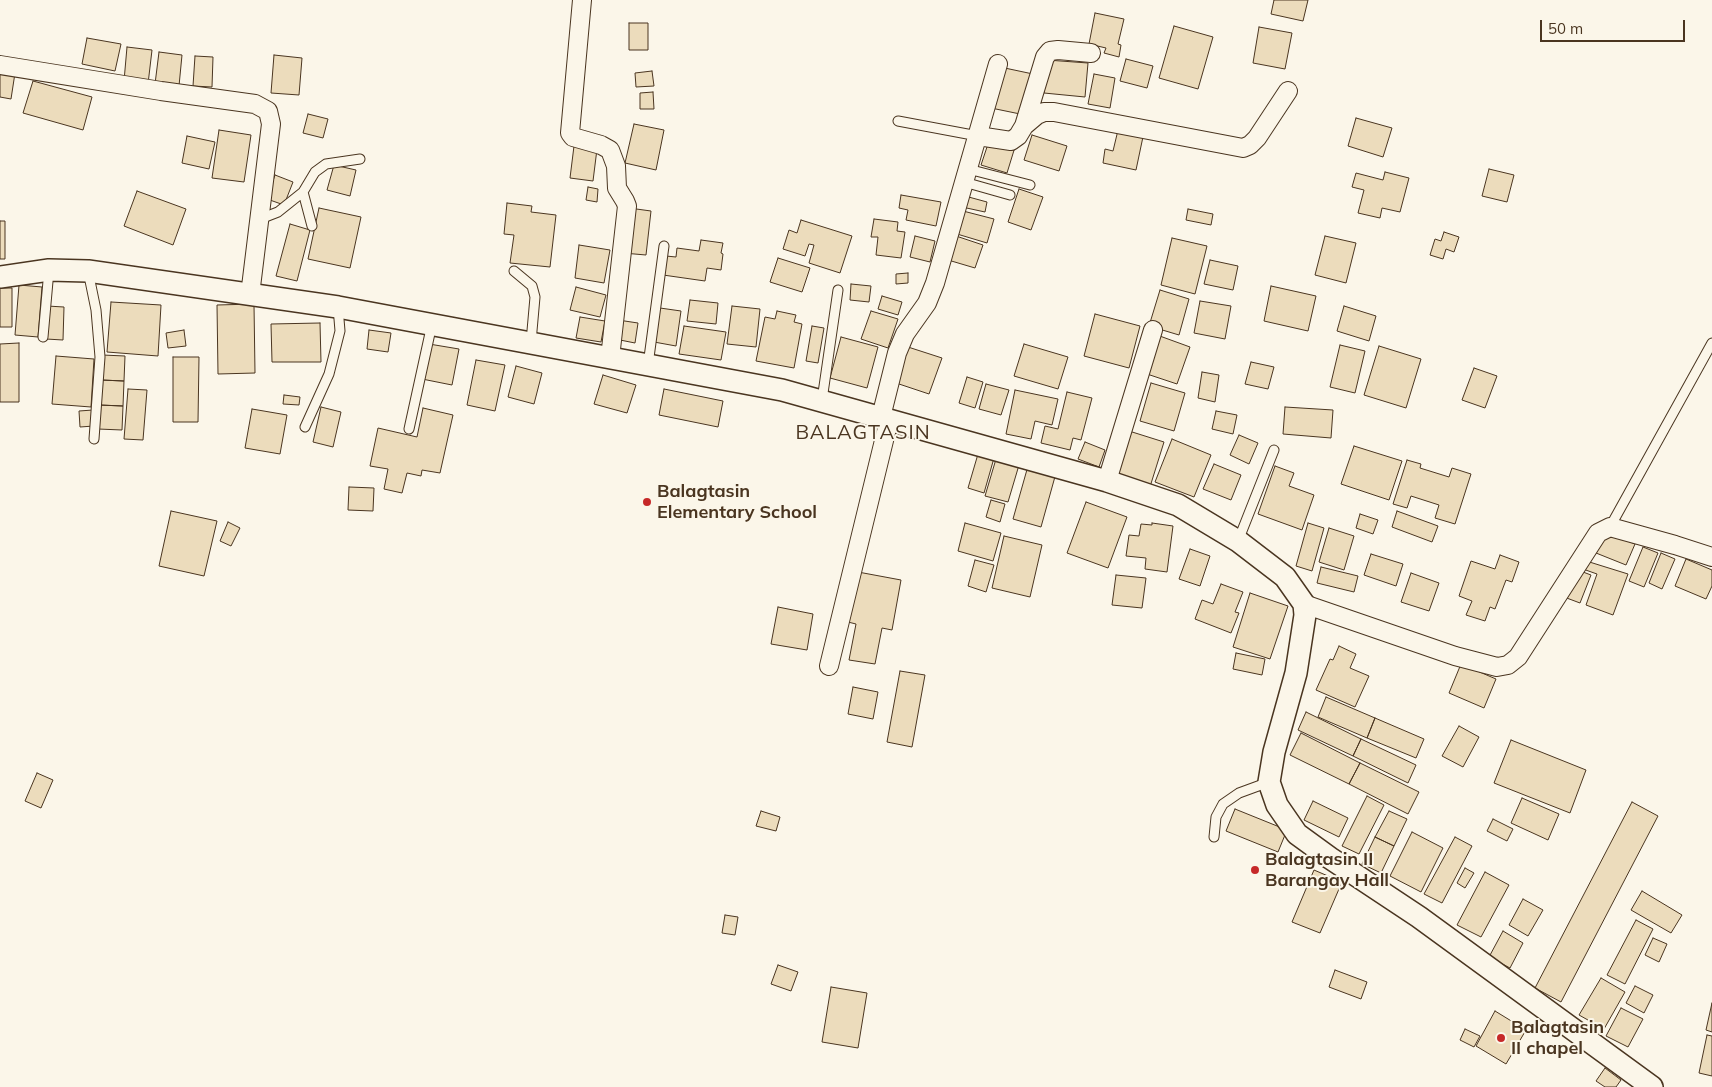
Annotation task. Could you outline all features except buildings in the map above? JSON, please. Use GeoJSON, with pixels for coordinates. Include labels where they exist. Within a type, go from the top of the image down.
{"type":"FeatureCollection","features":[{"type":"Feature","properties":{"kind":"street"},"geometry":{"type":"LineString","coordinates":[[582,0],[570,133],[573,137],[601,145],[610,150],[616,166],[617,188],[627,206],[610,358]]}},
{"type":"Feature","properties":{"kind":"street"},"geometry":{"type":"LineString","coordinates":[[978,136],[1011,141],[1018,136],[1024,126],[1045,57],[1050,51],[1091,53]]}},
{"type":"Feature","properties":{"kind":"street"},"geometry":{"type":"LineString","coordinates":[[829,666],[885,418],[897,353],[905,334],[927,303],[935,283],[998,64]]}},
{"type":"Feature","properties":{"kind":"street"},"geometry":{"type":"LineString","coordinates":[[0,65],[255,104],[268,111],[271,124],[250,295]]}},
{"type":"Feature","properties":{"kind":"street"},"geometry":{"type":"LineString","coordinates":[[1024,126],[1037,115],[1044,112],[1054,112],[1243,148],[1250,145],[1257,138],[1288,91]]}},
{"type":"Feature","properties":{"kind":"street"},"geometry":{"type":"LineString","coordinates":[[0,277],[49,270],[88,271],[338,307],[782,390],[1108,481],[1178,505],[1238,541],[1285,577],[1304,604],[1305,615],[1296,673],[1274,752],[1269,782],[1277,805],[1297,834],[1418,917],[1652,1087]]}},
{"type":"Feature","properties":{"kind":"street"},"geometry":{"type":"LineString","coordinates":[[1108,481],[1153,330]]}},
{"type":"Feature","properties":{"kind":"street"},"geometry":{"type":"LineString","coordinates":[[1304,604],[1456,656],[1497,667],[1508,665],[1518,657],[1598,533],[1610,527],[1712,557]]}},
{"type":"Feature","properties":{"kind":"lane"},"geometry":{"type":"LineString","coordinates":[[898,121],[978,136]]}},
{"type":"Feature","properties":{"kind":"lane"},"geometry":{"type":"LineString","coordinates":[[260,219],[278,212],[303,192],[316,172],[326,164],[360,160]]}},
{"type":"Feature","properties":{"kind":"lane"},"geometry":{"type":"LineString","coordinates":[[966,175],[1030,184]]}},
{"type":"Feature","properties":{"kind":"lane"},"geometry":{"type":"LineString","coordinates":[[966,175],[1010,195]]}},
{"type":"Feature","properties":{"kind":"lane"},"geometry":{"type":"LineString","coordinates":[[303,192],[312,226]]}},
{"type":"Feature","properties":{"kind":"lane"},"geometry":{"type":"LineString","coordinates":[[648,366],[664,246]]}},
{"type":"Feature","properties":{"kind":"lane"},"geometry":{"type":"LineString","coordinates":[[43,337],[49,270]]}},
{"type":"Feature","properties":{"kind":"lane"},"geometry":{"type":"LineString","coordinates":[[88,271],[96,310],[100,357],[94,439]]}},
{"type":"Feature","properties":{"kind":"lane"},"geometry":{"type":"LineString","coordinates":[[514,271],[532,286],[535,297],[531,343]]}},
{"type":"Feature","properties":{"kind":"lane"},"geometry":{"type":"LineString","coordinates":[[822,400],[838,290]]}},
{"type":"Feature","properties":{"kind":"lane"},"geometry":{"type":"LineString","coordinates":[[305,428],[331,365],[340,331],[338,307]]}},
{"type":"Feature","properties":{"kind":"lane"},"geometry":{"type":"LineString","coordinates":[[409,429],[432,324]]}},
{"type":"Feature","properties":{"kind":"lane"},"geometry":{"type":"LineString","coordinates":[[1610,527],[1712,343]]}},
{"type":"Feature","properties":{"kind":"lane"},"geometry":{"type":"LineString","coordinates":[[1238,541],[1274,450]]}},
{"type":"Feature","properties":{"kind":"lane"},"geometry":{"type":"LineString","coordinates":[[1214,837],[1216,817],[1223,804],[1239,793],[1269,782]]}},
{"type":"Feature","properties":{"kind":"place","name":"Balagtasin Elementary School"},"geometry":{"type":"Point","coordinates":[647,502]}},
{"type":"Feature","properties":{"kind":"place","name":"Balagtasin II Barangay Hall"},"geometry":{"type":"Point","coordinates":[1255,870]}},
{"type":"Feature","properties":{"kind":"place","name":"Balagtasin II chapel"},"geometry":{"type":"Point","coordinates":[1501,1038]}},
{"type":"Feature","properties":{"kind":"district","name":"BALAGTASIN"},"geometry":{"type":"Point","coordinates":[863,433]}}]}
